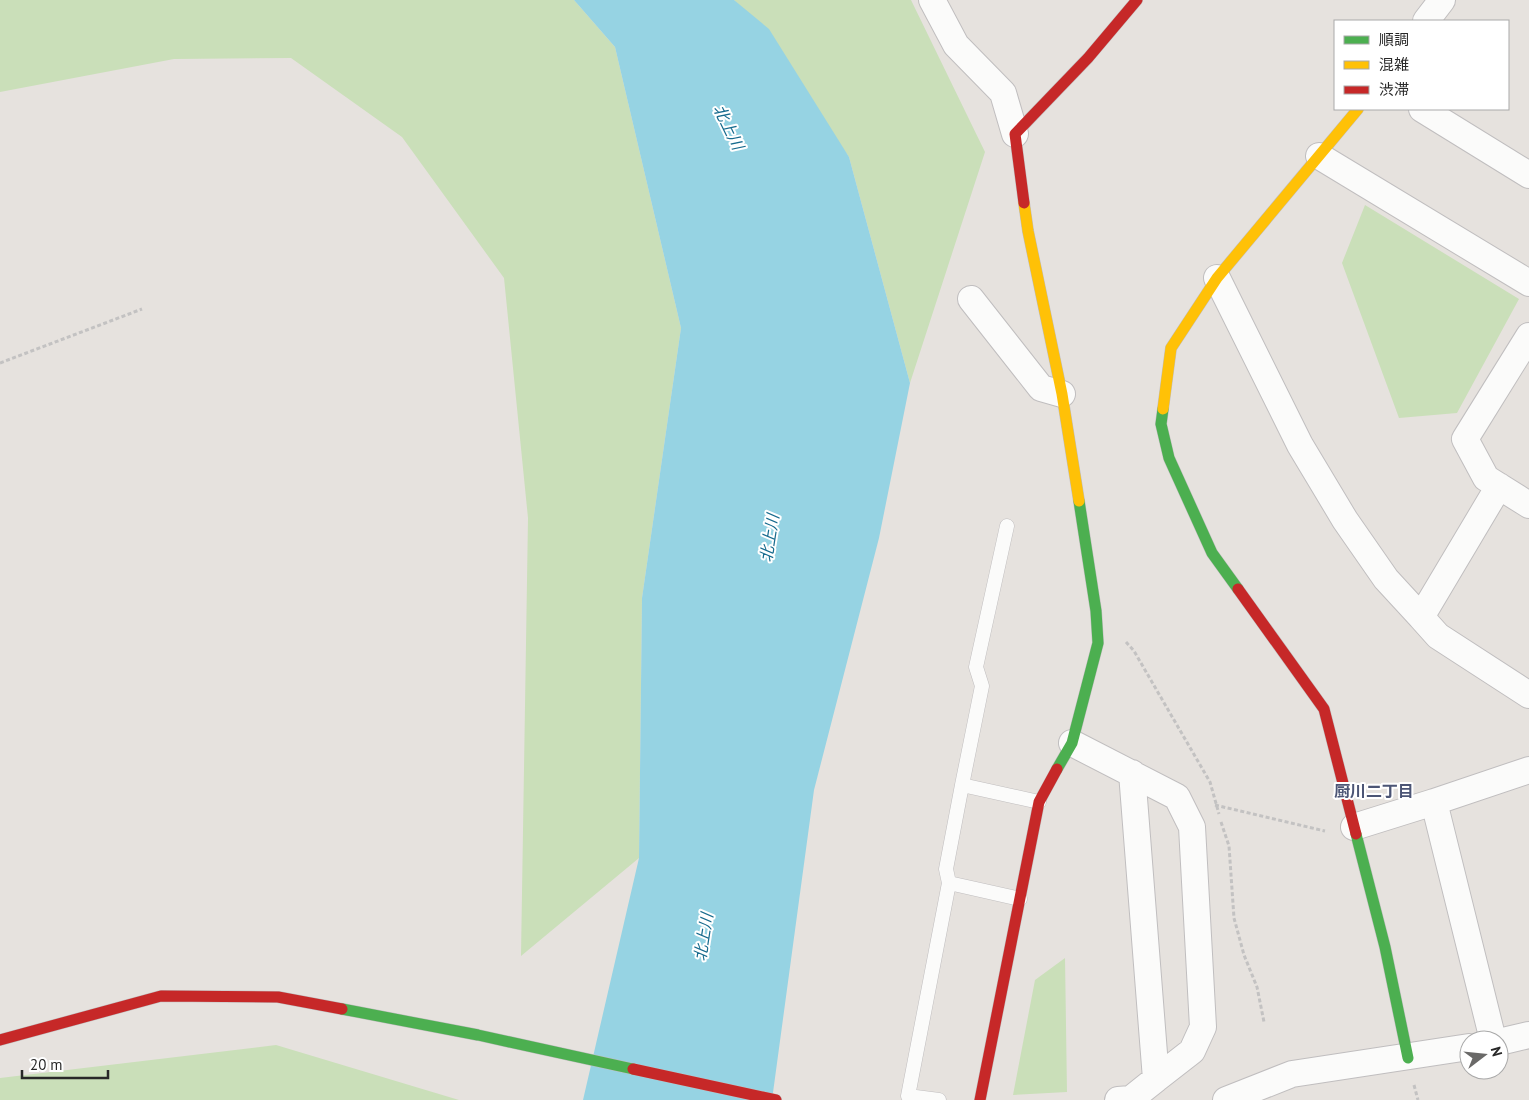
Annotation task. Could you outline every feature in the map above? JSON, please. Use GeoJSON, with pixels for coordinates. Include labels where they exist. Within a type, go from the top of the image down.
{"type":"FeatureCollection","features":[{"type":"Feature","properties":{"kind":"street"},"geometry":{"type":"LineString","coordinates":[[932,0],[956,45],[1002,93],[1015,134],[1028,231],[1062,394],[1096,611],[1098,643],[1072,743],[1038,802],[980,1100]]}},
{"type":"Feature","properties":{"kind":"street"},"geometry":{"type":"LineString","coordinates":[[1015,134],[1088,58],[1137,0]]}},
{"type":"Feature","properties":{"kind":"street"},"geometry":{"type":"LineString","coordinates":[[1427,20],[1442,0]]}},
{"type":"Feature","properties":{"kind":"street"},"geometry":{"type":"LineString","coordinates":[[1357,110],[1217,278],[1171,348],[1161,424],[1169,458],[1212,553],[1324,709],[1385,947],[1408,1058]]}},
{"type":"Feature","properties":{"kind":"street"},"geometry":{"type":"LineString","coordinates":[[1424,110],[1529,175]]}},
{"type":"Feature","properties":{"kind":"street"},"geometry":{"type":"LineString","coordinates":[[1319,156],[1529,283]]}},
{"type":"Feature","properties":{"kind":"street"},"geometry":{"type":"LineString","coordinates":[[1217,278],[1300,445],[1335,503],[1386,579],[1438,636],[1529,694]]}},
{"type":"Feature","properties":{"kind":"street"},"geometry":{"type":"LineString","coordinates":[[971,299],[1041,388],[1062,394]]}},
{"type":"Feature","properties":{"kind":"street"},"geometry":{"type":"LineString","coordinates":[[1529,336],[1465,439],[1486,478],[1529,505]]}},
{"type":"Feature","properties":{"kind":"street"},"geometry":{"type":"LineString","coordinates":[[1421,616],[1499,486]]}},
{"type":"Feature","properties":{"kind":"street"},"geometry":{"type":"LineString","coordinates":[[1072,743],[1177,797],[1192,827],[1203,1028],[1192,1051],[1131,1099],[1118,1100]]}},
{"type":"Feature","properties":{"kind":"street"},"geometry":{"type":"LineString","coordinates":[[1356,833],[1434,802],[1529,770]]}},
{"type":"Feature","properties":{"kind":"street"},"geometry":{"type":"LineString","coordinates":[[1132,773],[1156,1079]]}},
{"type":"Feature","properties":{"kind":"street"},"geometry":{"type":"LineString","coordinates":[[1434,802],[1491,1030]]}},
{"type":"Feature","properties":{"kind":"street"},"geometry":{"type":"LineString","coordinates":[[0,1040],[161,996],[278,997],[478,1035],[776,1100]]}},
{"type":"Feature","properties":{"kind":"street"},"geometry":{"type":"LineString","coordinates":[[1509,1040],[1529,1036]]}},
{"type":"Feature","properties":{"kind":"street"},"geometry":{"type":"LineString","coordinates":[[1226,1100],[1292,1074],[1459,1049]]}},
{"type":"Feature","properties":{"kind":"lane"},"geometry":{"type":"LineString","coordinates":[[939,1100],[908,1096],[949,883],[946,869],[982,686],[976,666],[1007,526]]}},
{"type":"Feature","properties":{"kind":"lane"},"geometry":{"type":"LineString","coordinates":[[962,786],[1038,802]]}},
{"type":"Feature","properties":{"kind":"lane"},"geometry":{"type":"LineString","coordinates":[[949,883],[1020,899]]}},
{"type":"Feature","properties":{"kind":"path"},"geometry":{"type":"LineString","coordinates":[[0,363],[142,308]]}},
{"type":"Feature","properties":{"kind":"path"},"geometry":{"type":"LineString","coordinates":[[1096,611],[1134,652],[1210,782],[1229,846],[1234,918],[1244,955],[1257,987],[1264,1022]]}},
{"type":"Feature","properties":{"kind":"path"},"geometry":{"type":"LineString","coordinates":[[1216,804],[1356,833]]}},
{"type":"Feature","properties":{"kind":"path"},"geometry":{"type":"LineString","coordinates":[[1192,827],[1216,804]]}},
{"type":"Feature","properties":{"kind":"green space"},"geometry":{"type":"Polygon","coordinates":[[[0,0],[574,0],[615,47],[681,328],[642,598],[639,858],[521,956],[528,518],[504,278],[402,137],[291,58],[174,59],[0,92],[0,0]]]}},
{"type":"Feature","properties":{"kind":"green space"},"geometry":{"type":"Polygon","coordinates":[[[734,0],[911,0],[985,152],[910,383],[849,157],[734,0]]]}},
{"type":"Feature","properties":{"kind":"green space"},"geometry":{"type":"Polygon","coordinates":[[[1365,205],[1519,299],[1457,413],[1399,418],[1342,263],[1365,205]]]}},
{"type":"Feature","properties":{"kind":"green space"},"geometry":{"type":"Polygon","coordinates":[[[1065,958],[1067,1092],[1013,1095],[1035,980],[1065,958]]]}},
{"type":"Feature","properties":{"kind":"green space"},"geometry":{"type":"Polygon","coordinates":[[[276,1045],[459,1100],[0,1100],[0,1078],[276,1045]]]}},
{"type":"Feature","properties":{"kind":"water","name":"北上川"},"geometry":{"type":"Polygon","coordinates":[[[574,0],[734,0],[769,29],[849,157],[910,383],[879,538],[814,790],[772,1100],[583,1100],[639,858],[642,598],[681,328],[615,47],[574,0]]]}},
{"type":"Feature","properties":{"kind":"traffic: fast"},"geometry":{"type":"LineString","coordinates":[[1163,409],[1161,424],[1169,458],[1212,553],[1238,589]]}},
{"type":"Feature","properties":{"kind":"traffic: fast"},"geometry":{"type":"LineString","coordinates":[[1057,769],[1072,743],[1098,643],[1096,611],[1079,501]]}},
{"type":"Feature","properties":{"kind":"traffic: fast"},"geometry":{"type":"LineString","coordinates":[[1356,834],[1385,947],[1408,1058]]}},
{"type":"Feature","properties":{"kind":"traffic: fast"},"geometry":{"type":"LineString","coordinates":[[342,1009],[478,1035],[633,1069]]}},
{"type":"Feature","properties":{"kind":"traffic: slow"},"geometry":{"type":"LineString","coordinates":[[1163,409],[1171,348],[1217,278],[1357,110]]}},
{"type":"Feature","properties":{"kind":"traffic: slow"},"geometry":{"type":"LineString","coordinates":[[1024,203],[1028,231],[1062,394],[1079,501]]}},
{"type":"Feature","properties":{"kind":"traffic: jam"},"geometry":{"type":"LineString","coordinates":[[1024,203],[1015,134],[1088,58],[1137,0]]}},
{"type":"Feature","properties":{"kind":"traffic: jam"},"geometry":{"type":"LineString","coordinates":[[1238,589],[1324,709],[1356,834]]}},
{"type":"Feature","properties":{"kind":"traffic: jam"},"geometry":{"type":"LineString","coordinates":[[980,1100],[1039,802],[1057,769]]}},
{"type":"Feature","properties":{"kind":"traffic: jam"},"geometry":{"type":"LineString","coordinates":[[0,1040],[161,996],[278,997],[342,1009]]}},
{"type":"Feature","properties":{"kind":"traffic: jam"},"geometry":{"type":"LineString","coordinates":[[633,1069],[776,1100]]}},
{"type":"Feature","properties":{"kind":"district","name":"厨川二丁目"},"geometry":{"type":"Point","coordinates":[1374,791]}}]}
